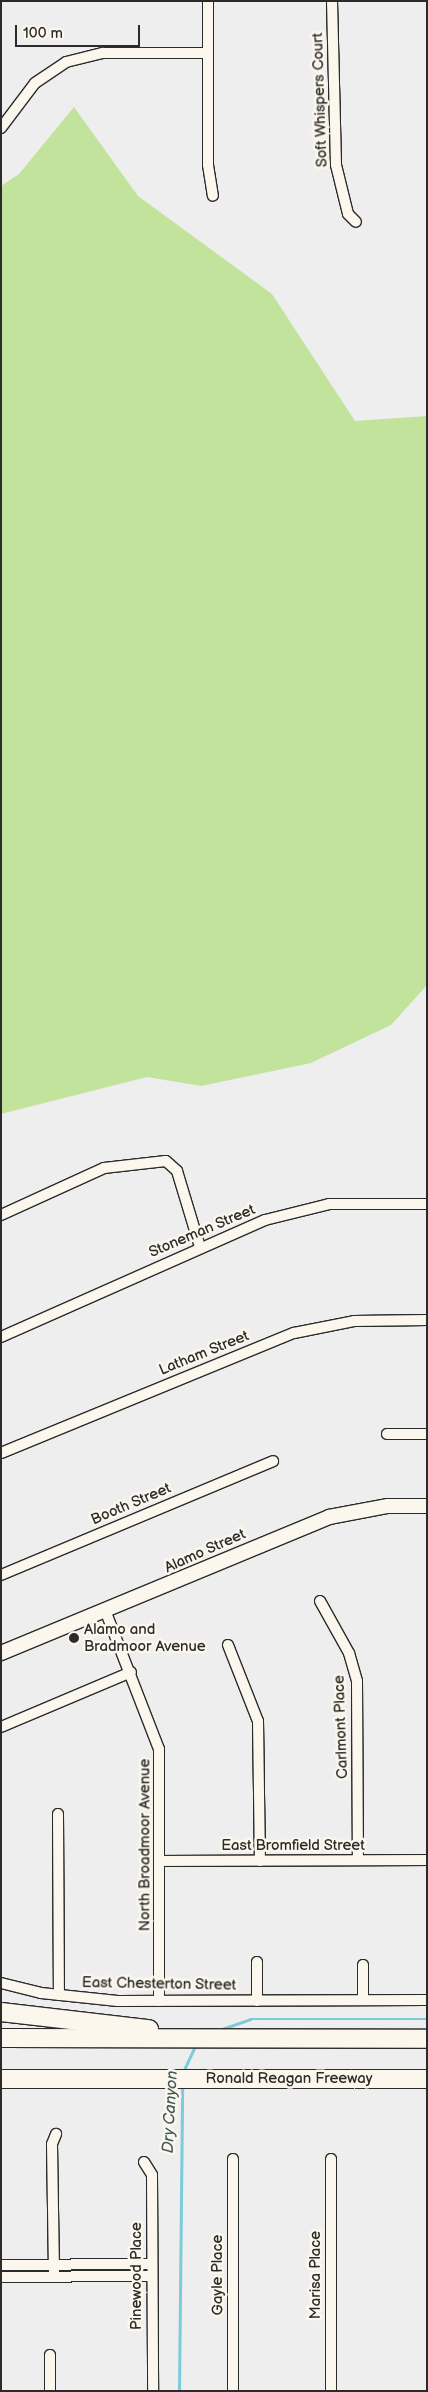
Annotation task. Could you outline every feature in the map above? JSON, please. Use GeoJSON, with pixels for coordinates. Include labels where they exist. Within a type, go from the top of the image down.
{"type":"FeatureCollection","features":[{"type":"Feature","properties":{"kind":"highway"},"geometry":{"type":"LineString","coordinates":[[1,2012],[140,2027],[190,2038]]}},
{"type":"Feature","properties":{"kind":"highway"},"geometry":{"type":"LineString","coordinates":[[1,2038],[427,2039]]}},
{"type":"Feature","properties":{"kind":"highway","name":"Ronald Reagan Freeway"},"geometry":{"type":"LineString","coordinates":[[1,2079],[427,2079]]}},
{"type":"Feature","properties":{"kind":"highway"},"geometry":{"type":"LineString","coordinates":[[1,2091],[116,2079]]}},
{"type":"Feature","properties":{"kind":"main road","name":"Alamo Street"},"geometry":{"type":"LineString","coordinates":[[1,1652],[329,1517],[388,1506],[427,1506]]}},
{"type":"Feature","properties":{"kind":"street"},"geometry":{"type":"LineString","coordinates":[[208,1],[213,196]]}},
{"type":"Feature","properties":{"kind":"street","name":"Soft Whispers Court"},"geometry":{"type":"LineString","coordinates":[[332,1],[336,165],[348,214],[356,222]]}},
{"type":"Feature","properties":{"kind":"street"},"geometry":{"type":"LineString","coordinates":[[1,128],[35,83],[66,62],[103,53],[208,52]]}},
{"type":"Feature","properties":{"kind":"street"},"geometry":{"type":"LineString","coordinates":[[1,1214],[104,1168],[166,1161],[177,1171],[200,1246]]}},
{"type":"Feature","properties":{"kind":"street","name":"Stoneman Street"},"geometry":{"type":"LineString","coordinates":[[1,1337],[200,1246],[307,1208],[371,1202],[427,1204]]}},
{"type":"Feature","properties":{"kind":"street","name":"Latham Street"},"geometry":{"type":"LineString","coordinates":[[1,1453],[294,1333],[354,1321],[427,1320]]}},
{"type":"Feature","properties":{"kind":"street"},"geometry":{"type":"LineString","coordinates":[[387,1434],[427,1434]]}},
{"type":"Feature","properties":{"kind":"street","name":"Booth Street"},"geometry":{"type":"LineString","coordinates":[[1,1575],[273,1461]]}},
{"type":"Feature","properties":{"kind":"street","name":"Carlmont Place"},"geometry":{"type":"LineString","coordinates":[[320,1601],[349,1653],[357,1681],[358,1860]]}},
{"type":"Feature","properties":{"kind":"street","name":"North Broadmoor Avenue"},"geometry":{"type":"LineString","coordinates":[[105,1610],[132,1672],[159,1749],[159,2001]]}},
{"type":"Feature","properties":{"kind":"street"},"geometry":{"type":"LineString","coordinates":[[228,1645],[258,1721],[260,1861]]}},
{"type":"Feature","properties":{"kind":"street"},"geometry":{"type":"LineString","coordinates":[[1,1727],[132,1672]]}},
{"type":"Feature","properties":{"kind":"street"},"geometry":{"type":"LineString","coordinates":[[58,1814],[59,1995]]}},
{"type":"Feature","properties":{"kind":"street","name":"East Bromfield Street"},"geometry":{"type":"LineString","coordinates":[[160,1861],[427,1860]]}},
{"type":"Feature","properties":{"kind":"street","name":"East Chesterton Street"},"geometry":{"type":"LineString","coordinates":[[257,1962],[257,2001]]}},
{"type":"Feature","properties":{"kind":"street"},"geometry":{"type":"LineString","coordinates":[[363,1965],[363,2000]]}},
{"type":"Feature","properties":{"kind":"street","name":"East Chesterton Street"},"geometry":{"type":"LineString","coordinates":[[1,1982],[59,1995],[159,2001],[427,2000]]}},
{"type":"Feature","properties":{"kind":"street"},"geometry":{"type":"LineString","coordinates":[[54,2276],[52,2144],[56,2134]]}},
{"type":"Feature","properties":{"kind":"street","name":"Gayle Place"},"geometry":{"type":"LineString","coordinates":[[233,2391],[234,2159]]}},
{"type":"Feature","properties":{"kind":"street","name":"Marisa Place"},"geometry":{"type":"LineString","coordinates":[[331,2159],[331,2391]]}},
{"type":"Feature","properties":{"kind":"street","name":"Pinewood Place"},"geometry":{"type":"LineString","coordinates":[[144,2162],[152,2175],[153,2391]]}},
{"type":"Feature","properties":{"kind":"street"},"geometry":{"type":"LineString","coordinates":[[1,2265],[152,2264]]}},
{"type":"Feature","properties":{"kind":"street"},"geometry":{"type":"LineString","coordinates":[[1,2277],[152,2276]]}},
{"type":"Feature","properties":{"kind":"street"},"geometry":{"type":"LineString","coordinates":[[50,2355],[50,2391]]}},
{"type":"Feature","properties":{"kind":"green space"},"geometry":{"type":"Polygon","coordinates":[[[74,107],[138,196],[272,294],[355,421],[427,416],[427,985],[391,1025],[311,1063],[201,1086],[147,1077],[1,1114],[1,186],[19,174],[74,107]]]}},
{"type":"Feature","properties":{"kind":"waterway","name":"Dry Canyon"},"geometry":{"type":"LineString","coordinates":[[216,2031],[250,2019],[427,2019]]}},
{"type":"Feature","properties":{"kind":"waterway","name":"Dry Canyon"},"geometry":{"type":"LineString","coordinates":[[183,2072],[195,2046]]}},
{"type":"Feature","properties":{"kind":"waterway","name":"Dry Canyon"},"geometry":{"type":"LineString","coordinates":[[179,2391],[182,2085]]}},
{"type":"Feature","properties":{"kind":"place","name":"Alamo and Bradmoor Avenue"},"geometry":{"type":"Point","coordinates":[74,1638]}}]}
